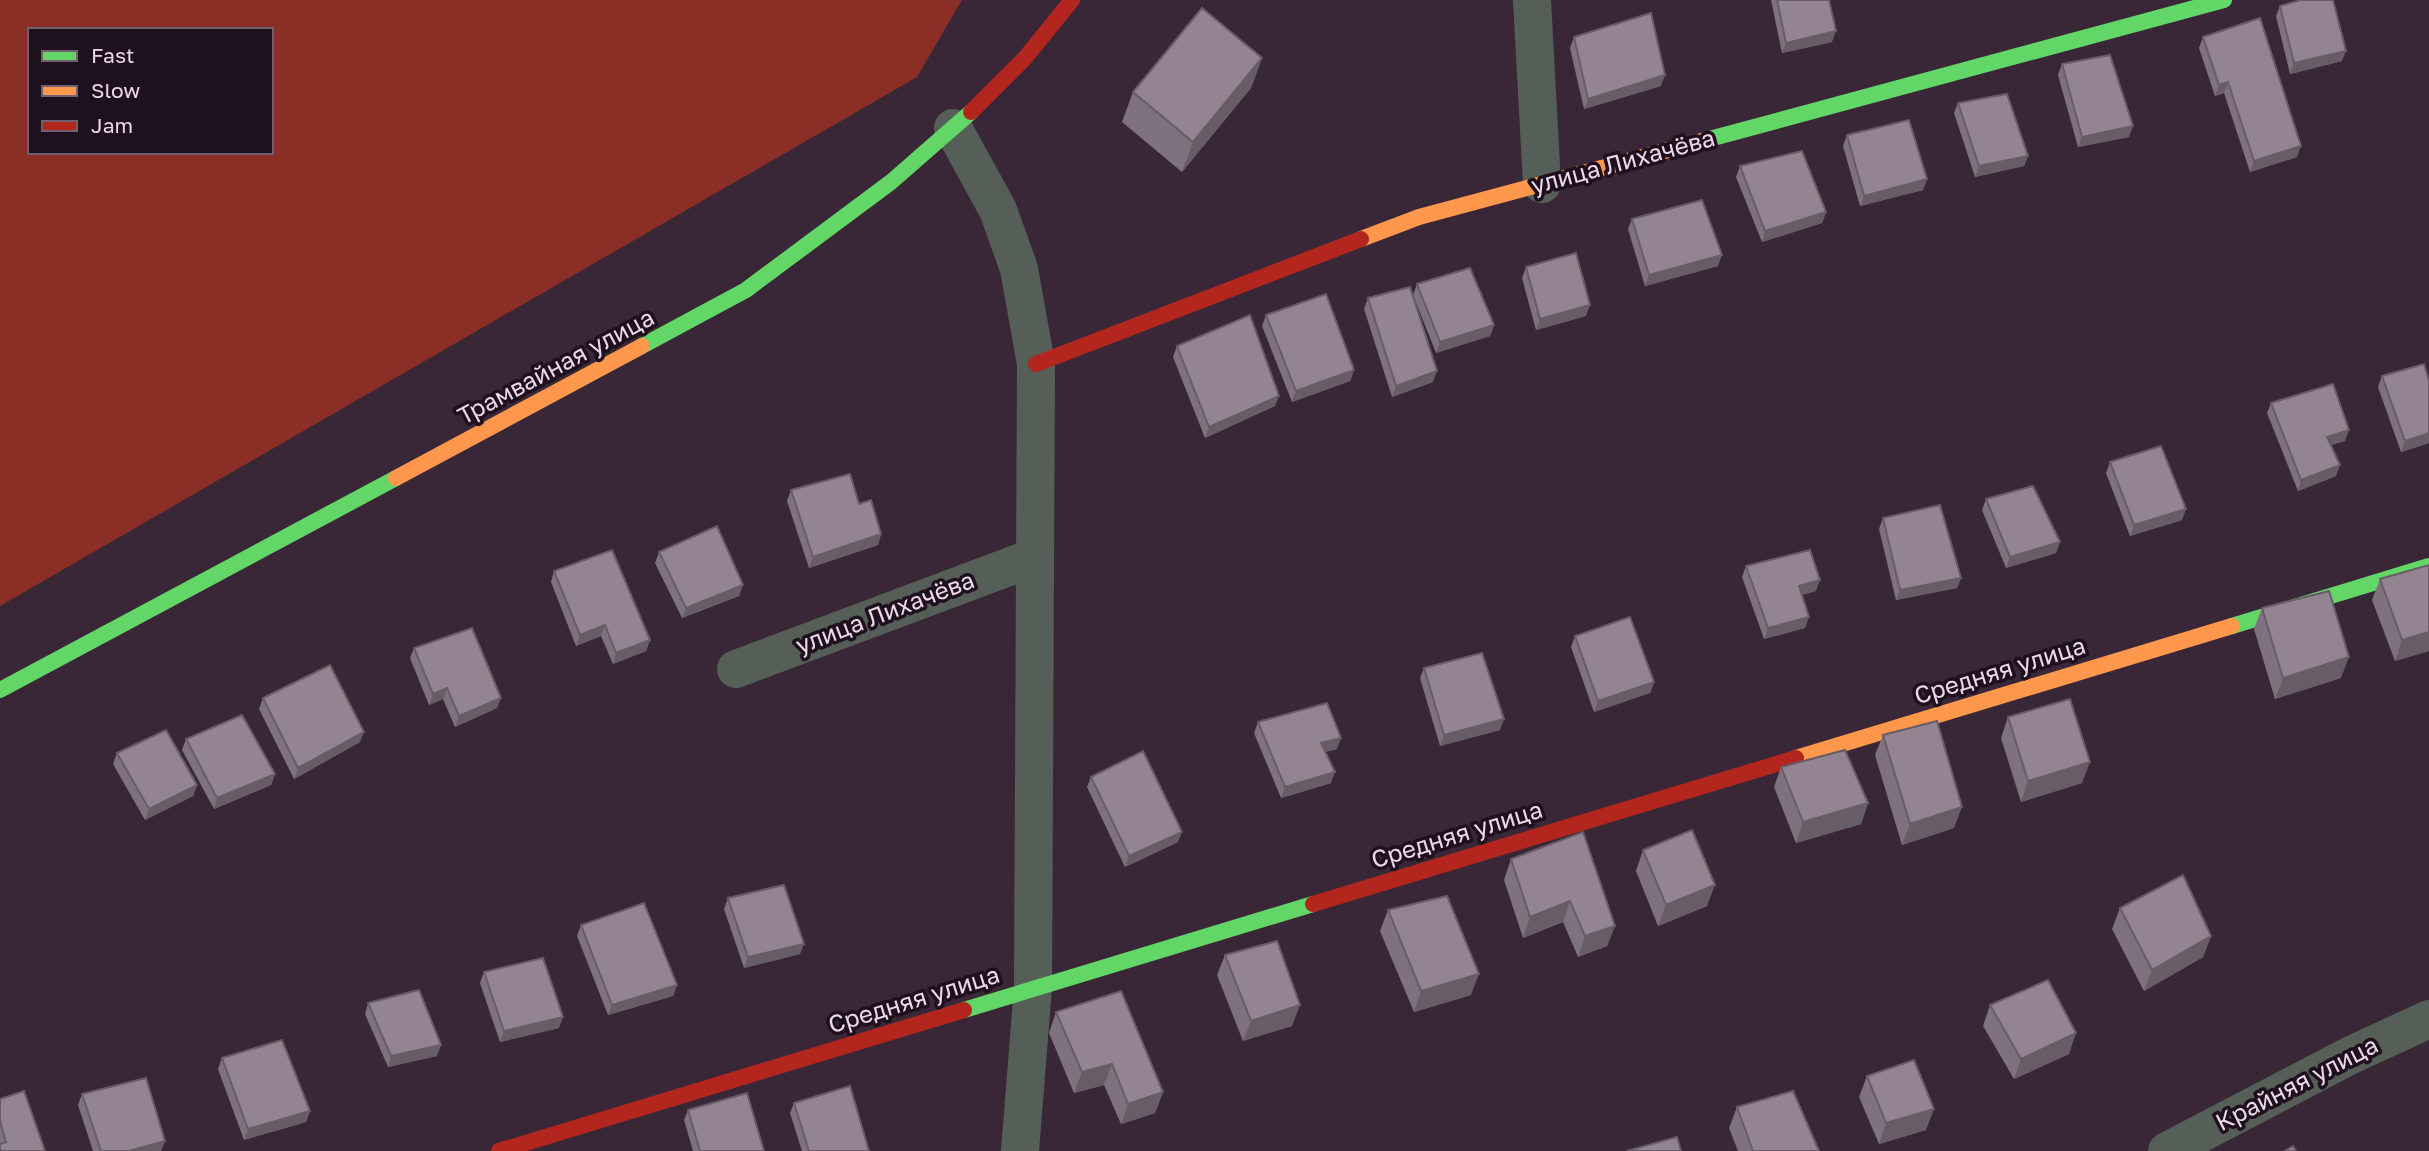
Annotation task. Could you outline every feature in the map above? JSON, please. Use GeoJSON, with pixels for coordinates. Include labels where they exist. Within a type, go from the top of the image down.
{"type":"FeatureCollection","features":[{"type":"Feature","properties":{"kind":"street","name":"Трамвайная улица"},"geometry":{"type":"LineString","coordinates":[[0,690],[746,290],[843,221],[953,128],[1024,59],[1072,0]]}},
{"type":"Feature","properties":{"kind":"street"},"geometry":{"type":"LineString","coordinates":[[1532,0],[1542,184]]}},
{"type":"Feature","properties":{"kind":"street","name":"улица Лихачёва"},"geometry":{"type":"LineString","coordinates":[[1036,365],[1419,217],[2224,0]]}},
{"type":"Feature","properties":{"kind":"street"},"geometry":{"type":"LineString","coordinates":[[953,128],[998,210],[1019,269],[1036,365],[1033,987],[1020,1151]]}},
{"type":"Feature","properties":{"kind":"street","name":"улица Лихачёва"},"geometry":{"type":"LineString","coordinates":[[736,670],[1035,557]]}},
{"type":"Feature","properties":{"kind":"street","name":"Средняя улица"},"geometry":{"type":"LineString","coordinates":[[499,1151],[2429,566]]}},
{"type":"Feature","properties":{"kind":"street","name":"Крайняя улица"},"geometry":{"type":"LineString","coordinates":[[2167,1151],[2351,1055],[2429,1019]]}},
{"type":"Feature","properties":{"kind":"shaded area"},"geometry":{"type":"Polygon","coordinates":[[[0,0],[962,0],[917,77],[0,606],[0,0]]]}},
{"type":"Feature","properties":{"kind":"building"},"geometry":{"type":"Polygon","coordinates":[[[1777,0],[1829,0],[1836,31],[1786,43],[1777,0]]]}},
{"type":"Feature","properties":{"kind":"building"},"geometry":{"type":"Polygon","coordinates":[[[2301,0],[2333,0],[2346,51],[2294,63],[2280,6],[2301,0]]]}},
{"type":"Feature","properties":{"kind":"building"},"geometry":{"type":"Polygon","coordinates":[[[1202,8],[1262,58],[1193,142],[1133,92],[1202,8]]]}},
{"type":"Feature","properties":{"kind":"building"},"geometry":{"type":"Polygon","coordinates":[[[1651,13],[1665,75],[1588,99],[1574,37],[1651,13]]]}},
{"type":"Feature","properties":{"kind":"building"},"geometry":{"type":"Polygon","coordinates":[[[2260,18],[2301,146],[2254,161],[2228,82],[2219,85],[2203,37],[2260,18]]]}},
{"type":"Feature","properties":{"kind":"building"},"geometry":{"type":"Polygon","coordinates":[[[2110,55],[2133,126],[2082,137],[2062,64],[2110,55]]]}},
{"type":"Feature","properties":{"kind":"building"},"geometry":{"type":"Polygon","coordinates":[[[2007,94],[2028,156],[1979,166],[1958,103],[2007,94]]]}},
{"type":"Feature","properties":{"kind":"building"},"geometry":{"type":"Polygon","coordinates":[[[1909,120],[1927,179],[1864,196],[1847,135],[1909,120]]]}},
{"type":"Feature","properties":{"kind":"building"},"geometry":{"type":"Polygon","coordinates":[[[1802,151],[1826,212],[1765,231],[1740,166],[1802,151]]]}},
{"type":"Feature","properties":{"kind":"building"},"geometry":{"type":"Polygon","coordinates":[[[1702,200],[1722,255],[1649,275],[1632,219],[1702,200]]]}},
{"type":"Feature","properties":{"kind":"building"},"geometry":{"type":"Polygon","coordinates":[[[1576,253],[1590,305],[1540,319],[1526,267],[1576,253]]]}},
{"type":"Feature","properties":{"kind":"building"},"geometry":{"type":"Polygon","coordinates":[[[1470,268],[1494,325],[1440,342],[1417,284],[1470,268]]]}},
{"type":"Feature","properties":{"kind":"building"},"geometry":{"type":"Polygon","coordinates":[[[1410,287],[1437,371],[1396,386],[1368,298],[1410,287]]]}},
{"type":"Feature","properties":{"kind":"building"},"geometry":{"type":"Polygon","coordinates":[[[1326,294],[1354,370],[1296,391],[1266,315],[1326,294]]]}},
{"type":"Feature","properties":{"kind":"building"},"geometry":{"type":"Polygon","coordinates":[[[1250,315],[1279,396],[1209,427],[1177,346],[1250,315]]]}},
{"type":"Feature","properties":{"kind":"building"},"geometry":{"type":"Polygon","coordinates":[[[2424,364],[2429,381],[2429,433],[2405,441],[2382,376],[2424,364]]]}},
{"type":"Feature","properties":{"kind":"building"},"geometry":{"type":"Polygon","coordinates":[[[2333,384],[2349,430],[2327,437],[2340,465],[2301,480],[2271,403],[2333,384]]]}},
{"type":"Feature","properties":{"kind":"building"},"geometry":{"type":"Polygon","coordinates":[[[2161,446],[2186,509],[2134,525],[2110,462],[2161,446]]]}},
{"type":"Feature","properties":{"kind":"building"},"geometry":{"type":"Polygon","coordinates":[[[850,474],[859,504],[871,500],[881,534],[813,557],[791,490],[850,474]]]}},
{"type":"Feature","properties":{"kind":"building"},"geometry":{"type":"Polygon","coordinates":[[[2033,486],[2060,542],[2010,557],[1986,499],[2033,486]]]}},
{"type":"Feature","properties":{"kind":"building"},"geometry":{"type":"Polygon","coordinates":[[[1940,505],[1961,578],[1900,590],[1883,518],[1940,505]]]}},
{"type":"Feature","properties":{"kind":"building"},"geometry":{"type":"Polygon","coordinates":[[[717,526],[743,585],[686,608],[659,552],[717,526]]]}},
{"type":"Feature","properties":{"kind":"building"},"geometry":{"type":"Polygon","coordinates":[[[612,550],[650,640],[616,653],[605,625],[580,635],[554,571],[612,550]]]}},
{"type":"Feature","properties":{"kind":"building"},"geometry":{"type":"Polygon","coordinates":[[[1810,550],[1820,580],[1799,586],[1809,617],[1768,628],[1746,566],[1810,550]]]}},
{"type":"Feature","properties":{"kind":"building"},"geometry":{"type":"Polygon","coordinates":[[[2429,565],[2429,632],[2402,640],[2380,579],[2429,565]]]}},
{"type":"Feature","properties":{"kind":"building"},"geometry":{"type":"Polygon","coordinates":[[[2329,591],[2349,657],[2283,678],[2262,608],[2329,591]]]}},
{"type":"Feature","properties":{"kind":"building"},"geometry":{"type":"Polygon","coordinates":[[[1630,617],[1654,682],[1598,701],[1575,636],[1630,617]]]}},
{"type":"Feature","properties":{"kind":"building"},"geometry":{"type":"Polygon","coordinates":[[[472,628],[501,698],[459,716],[447,688],[433,694],[414,648],[472,628]]]}},
{"type":"Feature","properties":{"kind":"building"},"geometry":{"type":"Polygon","coordinates":[[[1482,653],[1504,719],[1444,735],[1424,668],[1482,653]]]}},
{"type":"Feature","properties":{"kind":"building"},"geometry":{"type":"Polygon","coordinates":[[[330,665],[364,732],[298,768],[263,698],[330,665]]]}},
{"type":"Feature","properties":{"kind":"building"},"geometry":{"type":"Polygon","coordinates":[[[2070,699],[2090,762],[2028,781],[2008,717],[2070,699]]]}},
{"type":"Feature","properties":{"kind":"building"},"geometry":{"type":"Polygon","coordinates":[[[1327,703],[1341,738],[1321,743],[1335,772],[1285,787],[1258,722],[1327,703]]]}},
{"type":"Feature","properties":{"kind":"building"},"geometry":{"type":"Polygon","coordinates":[[[242,715],[275,774],[217,798],[186,739],[242,715]]]}},
{"type":"Feature","properties":{"kind":"building"},"geometry":{"type":"Polygon","coordinates":[[[1937,721],[1962,807],[1910,824],[1883,735],[1937,721]]]}},
{"type":"Feature","properties":{"kind":"building"},"geometry":{"type":"Polygon","coordinates":[[[166,730],[197,785],[149,809],[117,753],[166,730]]]}},
{"type":"Feature","properties":{"kind":"building"},"geometry":{"type":"Polygon","coordinates":[[[1845,750],[1868,803],[1803,822],[1781,767],[1845,750]]]}},
{"type":"Feature","properties":{"kind":"building"},"geometry":{"type":"Polygon","coordinates":[[[1143,751],[1182,832],[1129,856],[1091,777],[1143,751]]]}},
{"type":"Feature","properties":{"kind":"building"},"geometry":{"type":"Polygon","coordinates":[[[1692,830],[1715,885],[1666,905],[1643,850],[1692,830]]]}},
{"type":"Feature","properties":{"kind":"building"},"geometry":{"type":"Polygon","coordinates":[[[1583,832],[1615,926],[1585,936],[1570,901],[1530,917],[1511,859],[1583,832]]]}},
{"type":"Feature","properties":{"kind":"building"},"geometry":{"type":"Polygon","coordinates":[[[2183,875],[2211,936],[2152,970],[2120,908],[2183,875]]]}},
{"type":"Feature","properties":{"kind":"building"},"geometry":{"type":"Polygon","coordinates":[[[784,885],[804,944],[748,957],[728,898],[784,885]]]}},
{"type":"Feature","properties":{"kind":"building"},"geometry":{"type":"Polygon","coordinates":[[[1447,896],[1479,974],[1421,991],[1388,910],[1447,896]]]}},
{"type":"Feature","properties":{"kind":"building"},"geometry":{"type":"Polygon","coordinates":[[[644,903],[677,985],[612,1005],[581,925],[644,903]]]}},
{"type":"Feature","properties":{"kind":"building"},"geometry":{"type":"Polygon","coordinates":[[[1277,941],[1300,1005],[1251,1021],[1225,955],[1277,941]]]}},
{"type":"Feature","properties":{"kind":"building"},"geometry":{"type":"Polygon","coordinates":[[[543,958],[563,1017],[504,1031],[484,972],[543,958]]]}},
{"type":"Feature","properties":{"kind":"building"},"geometry":{"type":"Polygon","coordinates":[[[2048,980],[2076,1033],[2021,1059],[1990,1005],[2048,980]]]}},
{"type":"Feature","properties":{"kind":"building"},"geometry":{"type":"Polygon","coordinates":[[[419,990],[441,1045],[391,1056],[368,1003],[419,990]]]}},
{"type":"Feature","properties":{"kind":"building"},"geometry":{"type":"Polygon","coordinates":[[[1121,991],[1163,1092],[1128,1104],[1112,1064],[1082,1072],[1056,1012],[1121,991]]]}},
{"type":"Feature","properties":{"kind":"building"},"geometry":{"type":"Polygon","coordinates":[[[282,1040],[310,1111],[248,1129],[222,1058],[282,1040]]]}},
{"type":"Feature","properties":{"kind":"building"},"geometry":{"type":"Polygon","coordinates":[[[1914,1060],[1934,1109],[1886,1123],[1867,1076],[1914,1060]]]}},
{"type":"Feature","properties":{"kind":"building"},"geometry":{"type":"Polygon","coordinates":[[[146,1078],[165,1141],[129,1151],[101,1151],[82,1094],[146,1078]]]}},
{"type":"Feature","properties":{"kind":"building"},"geometry":{"type":"Polygon","coordinates":[[[850,1086],[869,1151],[809,1151],[794,1103],[850,1086]]]}},
{"type":"Feature","properties":{"kind":"building"},"geometry":{"type":"Polygon","coordinates":[[[24,1091],[45,1151],[0,1151],[0,1144],[6,1142],[0,1121],[0,1099],[24,1091]]]}},
{"type":"Feature","properties":{"kind":"building"},"geometry":{"type":"Polygon","coordinates":[[[1793,1091],[1819,1151],[1753,1151],[1737,1107],[1793,1091]]]}},
{"type":"Feature","properties":{"kind":"building"},"geometry":{"type":"Polygon","coordinates":[[[747,1093],[764,1151],[700,1151],[688,1110],[747,1093]]]}},
{"type":"Feature","properties":{"kind":"building"},"geometry":{"type":"Polygon","coordinates":[[[1677,1137],[1681,1151],[1627,1151],[1677,1137]]]}},
{"type":"Feature","properties":{"kind":"traffic: fast"},"geometry":{"type":"LineString","coordinates":[[1702,141],[2224,0]]}},
{"type":"Feature","properties":{"kind":"traffic: fast"},"geometry":{"type":"LineString","coordinates":[[642,346],[746,290],[891,182],[971,112]]}},
{"type":"Feature","properties":{"kind":"traffic: fast"},"geometry":{"type":"LineString","coordinates":[[0,690],[396,478]]}},
{"type":"Feature","properties":{"kind":"traffic: fast"},"geometry":{"type":"LineString","coordinates":[[2232,626],[2429,566]]}},
{"type":"Feature","properties":{"kind":"traffic: fast"},"geometry":{"type":"LineString","coordinates":[[964,1010],[1313,904]]}},
{"type":"Feature","properties":{"kind":"traffic: slow"},"geometry":{"type":"LineString","coordinates":[[1361,239],[1419,217],[1702,141]]}},
{"type":"Feature","properties":{"kind":"traffic: slow"},"geometry":{"type":"LineString","coordinates":[[396,478],[642,346]]}},
{"type":"Feature","properties":{"kind":"traffic: slow"},"geometry":{"type":"LineString","coordinates":[[1796,758],[2232,626]]}},
{"type":"Feature","properties":{"kind":"traffic: jam"},"geometry":{"type":"LineString","coordinates":[[971,112],[1025,58],[1072,0]]}},
{"type":"Feature","properties":{"kind":"traffic: jam"},"geometry":{"type":"LineString","coordinates":[[1036,364],[1361,239]]}},
{"type":"Feature","properties":{"kind":"traffic: jam"},"geometry":{"type":"LineString","coordinates":[[1313,904],[1796,758]]}},
{"type":"Feature","properties":{"kind":"traffic: jam"},"geometry":{"type":"LineString","coordinates":[[499,1151],[964,1010]]}}]}
